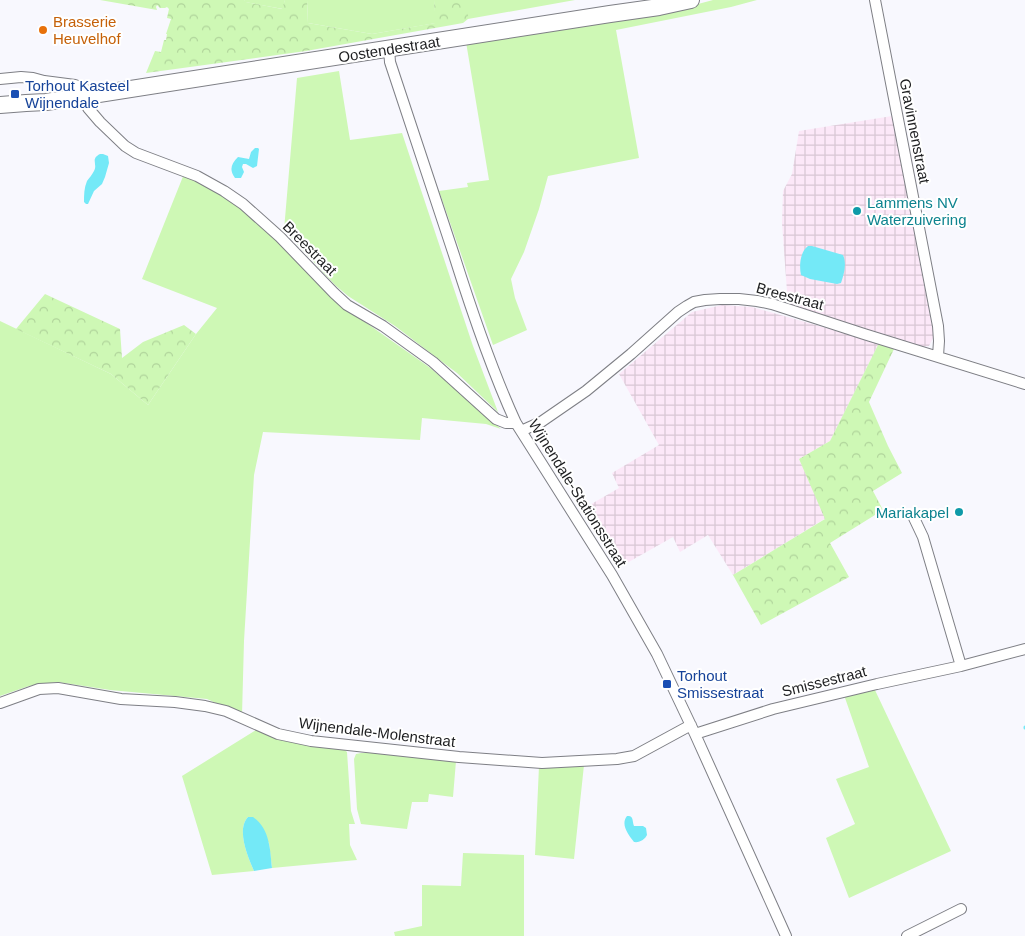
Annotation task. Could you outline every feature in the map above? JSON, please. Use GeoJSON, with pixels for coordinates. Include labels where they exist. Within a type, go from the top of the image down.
{"type":"FeatureCollection","features":[{"type":"Feature","properties":{"kind":"main road","name":"Oostendestraat"},"geometry":{"type":"LineString","coordinates":[[0,106],[86,96],[659,7],[691,0]]}},
{"type":"Feature","properties":{"kind":"main road","name":"Oostendestraat"},"geometry":{"type":"LineString","coordinates":[[0,115],[46,102]]}},
{"type":"Feature","properties":{"kind":"street","name":"Gravinnenstraat"},"geometry":{"type":"LineString","coordinates":[[875,0],[938,326],[940,341],[938,356]]}},
{"type":"Feature","properties":{"kind":"street","name":"Wijnendale-Stationsstraat"},"geometry":{"type":"LineString","coordinates":[[389,49],[390,62],[467,296],[490,363],[518,427],[612,574],[657,654],[786,936]]}},
{"type":"Feature","properties":{"kind":"street"},"geometry":{"type":"LineString","coordinates":[[0,79],[33,78],[74,86],[85,89],[86,96]]}},
{"type":"Feature","properties":{"kind":"street","name":"Breestraat"},"geometry":{"type":"LineString","coordinates":[[86,96],[88,108],[125,146],[145,156],[197,176],[243,204],[347,304],[383,326],[433,362],[496,419],[518,427],[541,422],[586,391],[678,312],[694,302],[705,300],[739,299],[772,304],[1025,384]]}},
{"type":"Feature","properties":{"kind":"street"},"geometry":{"type":"LineString","coordinates":[[914,518],[923,537],[961,666]]}},
{"type":"Feature","properties":{"kind":"street","name":"Smissestraat"},"geometry":{"type":"LineString","coordinates":[[693,730],[1025,649]]}},
{"type":"Feature","properties":{"kind":"street","name":"Wijnendale-Molenstraat"},"geometry":{"type":"LineString","coordinates":[[0,703],[39,689],[58,688],[121,698],[205,706],[226,711],[278,734],[310,741],[459,757],[542,763],[616,759],[634,756],[693,730]]}},
{"type":"Feature","properties":{"kind":"street"},"geometry":{"type":"LineString","coordinates":[[907,936],[961,909]]}},
{"type":"Feature","properties":{"kind":"shaded area"},"geometry":{"type":"Polygon","coordinates":[[[892,116],[934,336],[929,346],[917,347],[788,305],[782,223],[783,191],[792,174],[799,131],[892,116]]]}},
{"type":"Feature","properties":{"kind":"shaded area"},"geometry":{"type":"Polygon","coordinates":[[[722,305],[752,307],[879,343],[830,441],[799,459],[826,518],[733,575],[708,535],[680,552],[673,537],[618,568],[581,510],[619,488],[612,473],[659,445],[619,374],[692,312],[722,305]]]}},
{"type":"Feature","properties":{"kind":"green space"},"geometry":{"type":"Polygon","coordinates":[[[100,0],[244,0],[282,9],[285,0],[307,0],[308,23],[372,34],[435,23],[434,0],[468,0],[468,19],[463,23],[306,51],[146,73],[155,51],[161,52],[164,40],[166,40],[171,19],[167,18],[169,9],[167,7],[160,8],[157,5],[157,10],[100,0]]]}},
{"type":"Feature","properties":{"kind":"green space"},"geometry":{"type":"Polygon","coordinates":[[[244,0],[285,0],[283,9],[245,2],[244,0]]]}},
{"type":"Feature","properties":{"kind":"green space"},"geometry":{"type":"Polygon","coordinates":[[[307,0],[434,0],[436,23],[372,34],[308,23],[307,0]]]}},
{"type":"Feature","properties":{"kind":"green space"},"geometry":{"type":"Polygon","coordinates":[[[468,0],[575,0],[468,19],[468,0]]]}},
{"type":"Feature","properties":{"kind":"green space"},"geometry":{"type":"Polygon","coordinates":[[[713,0],[757,0],[616,30],[639,158],[548,176],[524,252],[511,279],[515,298],[527,330],[493,345],[439,191],[468,187],[467,183],[489,180],[466,42],[672,11],[713,0]]]}},
{"type":"Feature","properties":{"kind":"green space"},"geometry":{"type":"Polygon","coordinates":[[[339,71],[350,140],[402,133],[473,346],[498,412],[457,373],[395,326],[348,296],[335,285],[284,230],[297,78],[339,71]]]}},
{"type":"Feature","properties":{"kind":"green space"},"geometry":{"type":"Polygon","coordinates":[[[184,174],[224,194],[261,224],[338,303],[429,367],[501,429],[486,424],[422,418],[420,440],[263,432],[254,475],[244,641],[242,715],[207,699],[110,690],[58,682],[29,686],[0,696],[0,321],[111,374],[148,405],[196,334],[217,308],[142,279],[184,174]]]}},
{"type":"Feature","properties":{"kind":"green space"},"geometry":{"type":"Polygon","coordinates":[[[45,294],[120,329],[122,358],[143,342],[184,325],[196,334],[148,405],[111,374],[16,329],[45,294]]]}},
{"type":"Feature","properties":{"kind":"green space"},"geometry":{"type":"Polygon","coordinates":[[[879,343],[894,349],[869,402],[902,473],[873,491],[883,510],[830,543],[849,577],[761,625],[733,575],[825,519],[799,459],[830,441],[879,343]]]}},
{"type":"Feature","properties":{"kind":"green space"},"geometry":{"type":"Polygon","coordinates":[[[874,688],[951,851],[849,898],[826,838],[855,824],[836,779],[869,767],[844,695],[874,688]]]}},
{"type":"Feature","properties":{"kind":"green space"},"geometry":{"type":"Polygon","coordinates":[[[256,730],[342,748],[347,752],[351,811],[355,824],[349,824],[350,845],[357,860],[272,868],[269,843],[248,817],[243,829],[243,836],[246,851],[254,871],[212,875],[182,776],[256,730]]]}},
{"type":"Feature","properties":{"kind":"green space"},"geometry":{"type":"Polygon","coordinates":[[[382,753],[456,761],[453,797],[429,794],[428,802],[412,802],[407,829],[361,824],[357,809],[354,759],[356,754],[382,753]]]}},
{"type":"Feature","properties":{"kind":"green space"},"geometry":{"type":"Polygon","coordinates":[[[584,765],[574,859],[535,855],[539,766],[584,765]]]}},
{"type":"Feature","properties":{"kind":"green space"},"geometry":{"type":"Polygon","coordinates":[[[463,853],[524,855],[524,936],[395,936],[394,932],[422,926],[422,885],[461,886],[463,853]]]}},
{"type":"Feature","properties":{"kind":"water"},"geometry":{"type":"Polygon","coordinates":[[[255,148],[259,149],[257,166],[253,168],[243,164],[244,172],[241,178],[235,178],[231,170],[234,162],[238,157],[249,159],[251,152],[255,148]]]}},
{"type":"Feature","properties":{"kind":"water"},"geometry":{"type":"Polygon","coordinates":[[[100,154],[108,156],[109,163],[102,184],[94,191],[88,204],[86,204],[84,202],[85,186],[95,168],[95,158],[100,154]]]}},
{"type":"Feature","properties":{"kind":"water"},"geometry":{"type":"Polygon","coordinates":[[[808,246],[843,255],[845,265],[841,283],[837,284],[810,279],[801,275],[801,259],[803,252],[808,246]]]}},
{"type":"Feature","properties":{"kind":"water"},"geometry":{"type":"Polygon","coordinates":[[[627,816],[632,817],[634,826],[646,828],[647,835],[645,838],[634,842],[624,823],[627,816]]]}},
{"type":"Feature","properties":{"kind":"water"},"geometry":{"type":"Polygon","coordinates":[[[248,817],[253,817],[259,822],[266,833],[270,847],[272,868],[254,871],[246,851],[243,836],[243,829],[248,817]]]}},
{"type":"Feature","properties":{"kind":"place","name":"Brasserie Heuvelhof"},"geometry":{"type":"Point","coordinates":[43,30]}},
{"type":"Feature","properties":{"kind":"place","name":"Torhout Kasteel Wijnendale"},"geometry":{"type":"Point","coordinates":[15,94]}},
{"type":"Feature","properties":{"kind":"place","name":"Lammens NV Waterzuivering"},"geometry":{"type":"Point","coordinates":[857,211]}},
{"type":"Feature","properties":{"kind":"place","name":"Mariakapel"},"geometry":{"type":"Point","coordinates":[959,512]}},
{"type":"Feature","properties":{"kind":"place","name":"Torhout Smissestraat"},"geometry":{"type":"Point","coordinates":[667,684]}}]}
